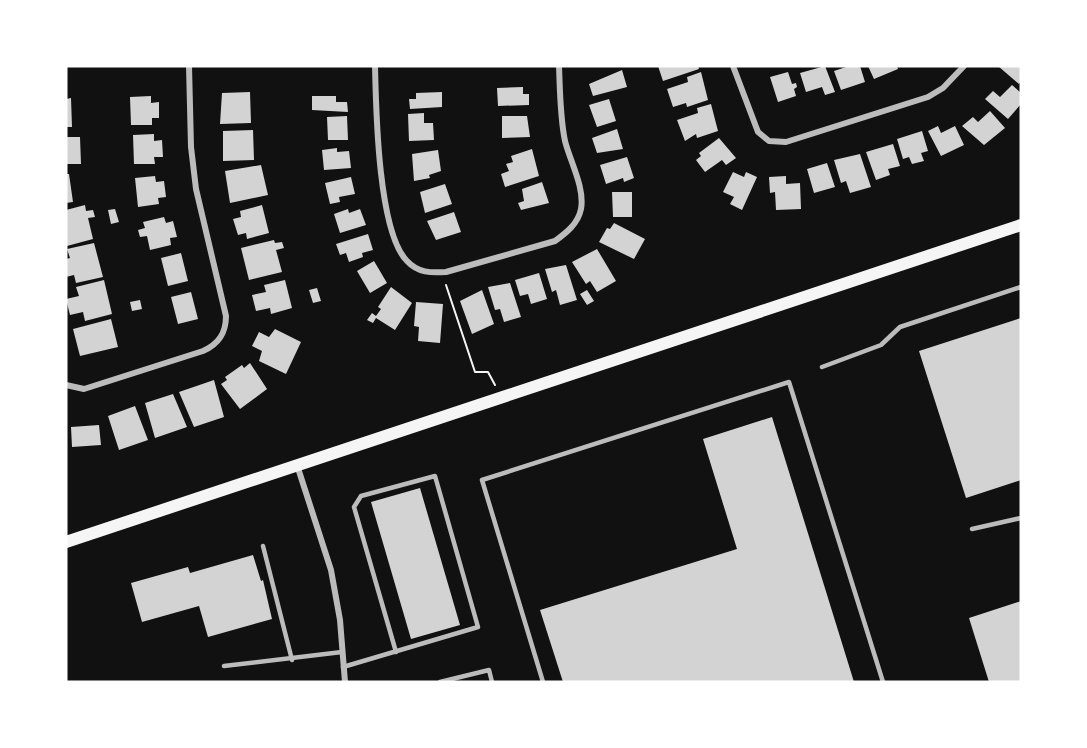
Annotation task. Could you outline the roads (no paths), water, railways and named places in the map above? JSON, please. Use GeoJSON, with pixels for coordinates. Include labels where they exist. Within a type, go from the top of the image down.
{"type":"FeatureCollection","features":[{"type":"Feature","properties":{"kind":"main road"},"geometry":{"type":"LineString","coordinates":[[66,542],[1021,225]]}},
{"type":"Feature","properties":{"kind":"street"},"geometry":{"type":"LineString","coordinates":[[66,385],[84,389],[203,351],[214,346],[226,328],[226,315],[196,189],[191,147],[189,66]]}},
{"type":"Feature","properties":{"kind":"street"},"geometry":{"type":"LineString","coordinates":[[375,66],[381,181],[393,231],[400,252],[408,262],[430,273],[446,272],[555,241],[569,231],[577,220],[581,208],[581,196],[564,140],[559,66]]}},
{"type":"Feature","properties":{"kind":"street"},"geometry":{"type":"LineString","coordinates":[[733,66],[758,132],[769,141],[786,142],[928,97],[943,88],[963,66]]}},
{"type":"Feature","properties":{"kind":"street"},"geometry":{"type":"LineString","coordinates":[[297,465],[332,570],[345,682]]}},
{"type":"Feature","properties":{"kind":"lane"},"geometry":{"type":"LineString","coordinates":[[822,367],[882,345],[900,327],[1021,287]]}},
{"type":"Feature","properties":{"kind":"lane"},"geometry":{"type":"LineString","coordinates":[[543,682],[483,480],[789,382],[883,682]]}},
{"type":"Feature","properties":{"kind":"lane"},"geometry":{"type":"LineString","coordinates":[[343,667],[396,652],[478,627],[435,476],[361,496],[354,507],[396,652]]}},
{"type":"Feature","properties":{"kind":"lane"},"geometry":{"type":"LineString","coordinates":[[972,529],[1021,518]]}},
{"type":"Feature","properties":{"kind":"lane"},"geometry":{"type":"LineString","coordinates":[[263,546],[292,660]]}},
{"type":"Feature","properties":{"kind":"lane"},"geometry":{"type":"LineString","coordinates":[[224,666],[292,660],[342,652]]}},
{"type":"Feature","properties":{"kind":"lane"},"geometry":{"type":"LineString","coordinates":[[440,682],[489,670],[492,682]]}}]}
